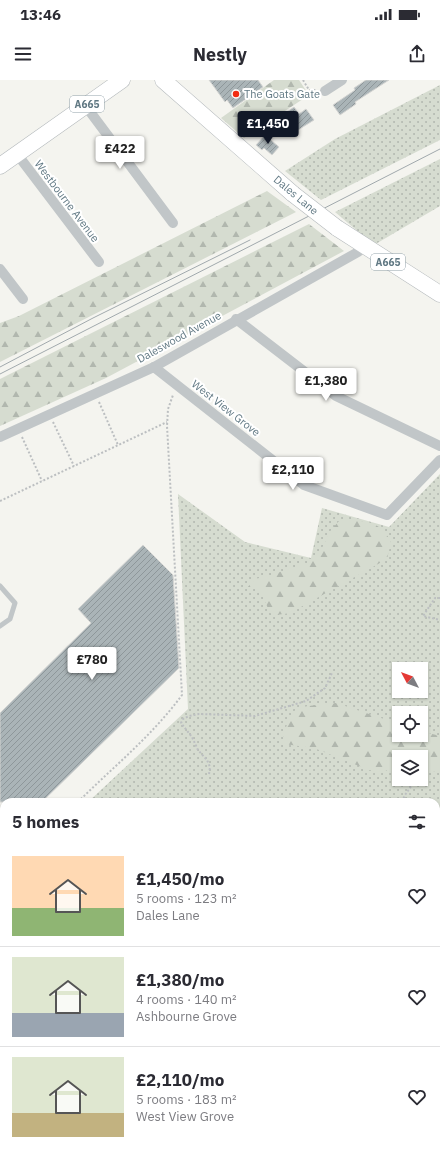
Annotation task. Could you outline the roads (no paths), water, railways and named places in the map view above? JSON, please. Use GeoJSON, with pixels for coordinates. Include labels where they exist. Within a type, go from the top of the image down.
{"type":"FeatureCollection","features":[{"type":"Feature","properties":{"kind":"main road","name":"A665"},"geometry":{"type":"LineString","coordinates":[[0,166],[122,80]]}},
{"type":"Feature","properties":{"kind":"main road","name":"Dales Lane"},"geometry":{"type":"LineString","coordinates":[[163,80],[293,194],[337,228],[440,294]]}},
{"type":"Feature","properties":{"kind":"street"},"geometry":{"type":"LineString","coordinates":[[325,91],[342,80]]}},
{"type":"Feature","properties":{"kind":"street"},"geometry":{"type":"LineString","coordinates":[[85,105],[173,223]]}},
{"type":"Feature","properties":{"kind":"street","name":"Westbourne Avenue"},"geometry":{"type":"LineString","coordinates":[[17,154],[99,262]]}},
{"type":"Feature","properties":{"kind":"street","name":"Daleswood Avenue"},"geometry":{"type":"LineString","coordinates":[[0,437],[154,366],[358,252],[364,246]]}},
{"type":"Feature","properties":{"kind":"street"},"geometry":{"type":"LineString","coordinates":[[0,270],[23,299]]}},
{"type":"Feature","properties":{"kind":"street"},"geometry":{"type":"LineString","coordinates":[[236,319],[336,396],[440,446]]}},
{"type":"Feature","properties":{"kind":"street","name":"West View Grove"},"geometry":{"type":"LineString","coordinates":[[154,366],[304,485],[387,516],[440,460]]}},
{"type":"Feature","properties":{"kind":"lane"},"geometry":{"type":"LineString","coordinates":[[0,586],[15,603],[10,619],[0,626]]}},
{"type":"Feature","properties":{"kind":"tram line"},"geometry":{"type":"LineString","coordinates":[[0,374],[440,149]]}},
{"type":"Feature","properties":{"kind":"tram line"},"geometry":{"type":"LineString","coordinates":[[0,367],[93,318],[250,240]]}},
{"type":"Feature","properties":{"kind":"place","name":"The Goats Gate"},"geometry":{"type":"Point","coordinates":[236,94]}}]}
